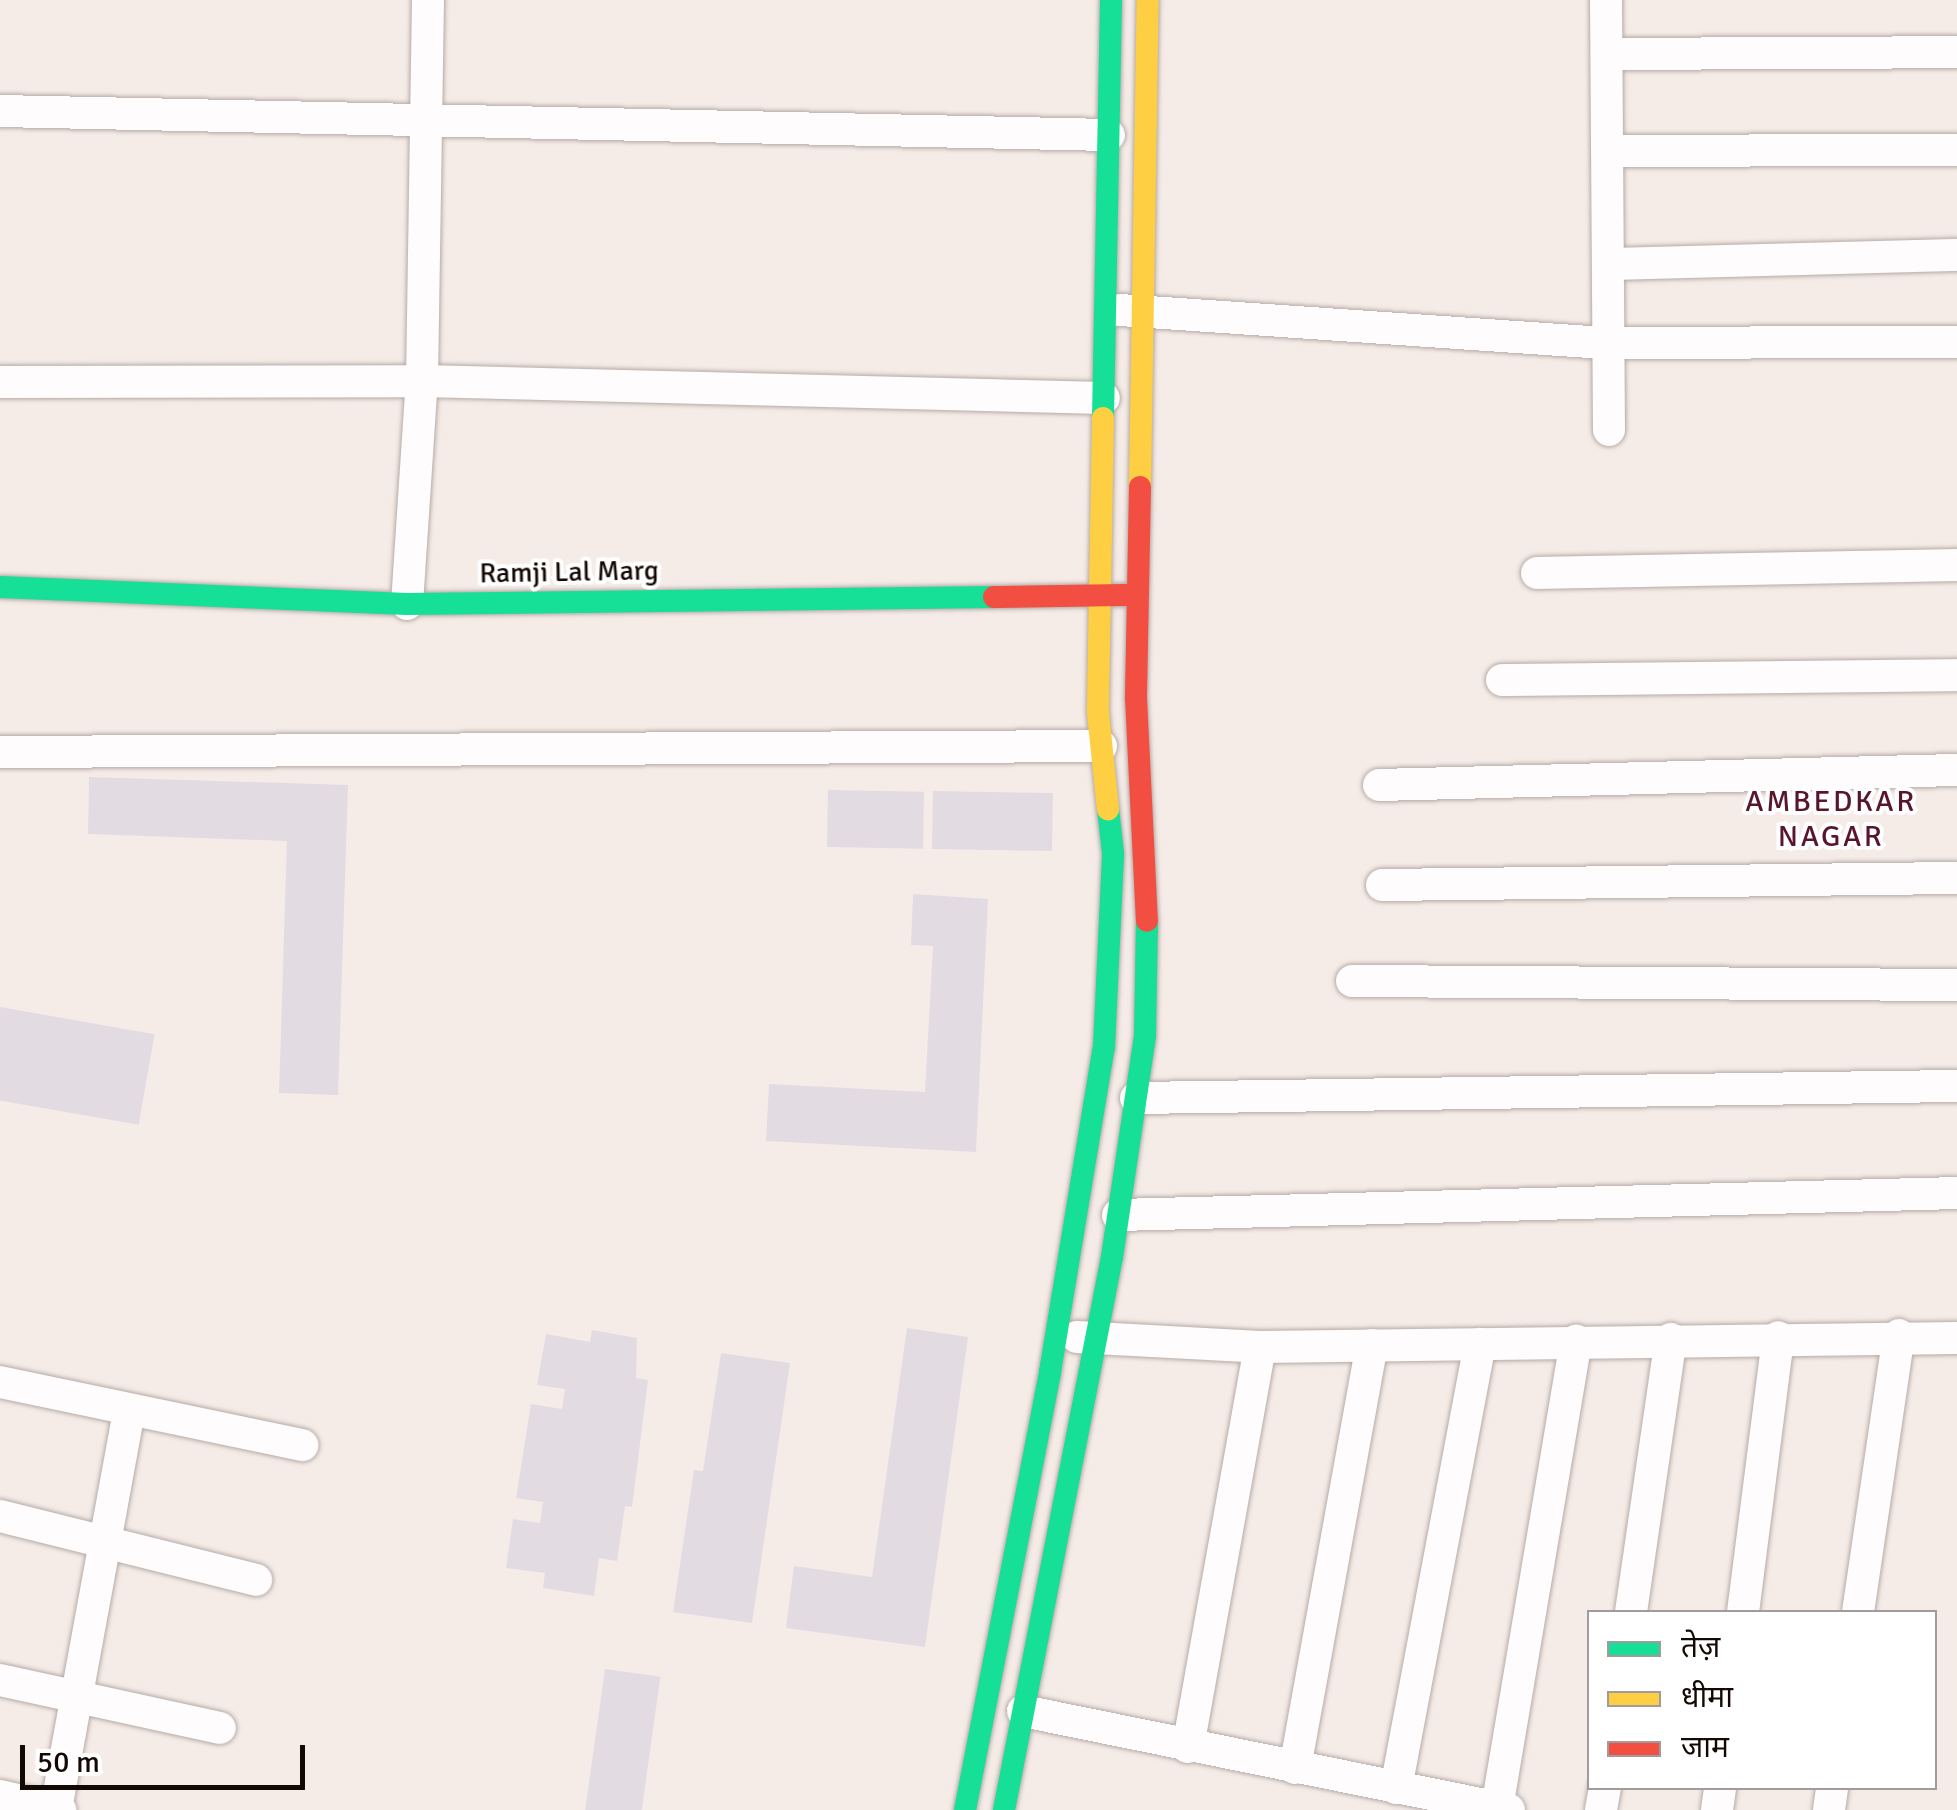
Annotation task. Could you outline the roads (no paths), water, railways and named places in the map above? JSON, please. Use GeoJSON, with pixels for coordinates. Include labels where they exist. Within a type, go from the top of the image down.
{"type":"FeatureCollection","features":[{"type":"Feature","properties":{"kind":"street"},"geometry":{"type":"LineString","coordinates":[[407,604],[422,381],[428,0]]}},
{"type":"Feature","properties":{"kind":"street"},"geometry":{"type":"LineString","coordinates":[[964,1810],[1055,1338],[1104,1047],[1113,853],[1102,746],[1100,596],[1111,0]]}},
{"type":"Feature","properties":{"kind":"street"},"geometry":{"type":"LineString","coordinates":[[1004,1810],[1096,1336],[1136,1098],[1148,885],[1136,698],[1148,0]]}},
{"type":"Feature","properties":{"kind":"street"},"geometry":{"type":"LineString","coordinates":[[1606,0],[1609,430]]}},
{"type":"Feature","properties":{"kind":"street"},"geometry":{"type":"LineString","coordinates":[[1607,54],[1957,52]]}},
{"type":"Feature","properties":{"kind":"street"},"geometry":{"type":"LineString","coordinates":[[0,110],[1109,136]]}},
{"type":"Feature","properties":{"kind":"street"},"geometry":{"type":"LineString","coordinates":[[1608,151],[1957,150]]}},
{"type":"Feature","properties":{"kind":"street"},"geometry":{"type":"LineString","coordinates":[[1608,264],[1957,254]]}},
{"type":"Feature","properties":{"kind":"street"},"geometry":{"type":"LineString","coordinates":[[1105,310],[1609,342],[1957,342]]}},
{"type":"Feature","properties":{"kind":"street"},"geometry":{"type":"LineString","coordinates":[[0,382],[422,381],[1104,398]]}},
{"type":"Feature","properties":{"kind":"street"},"geometry":{"type":"LineString","coordinates":[[1537,573],[1957,564]]}},
{"type":"Feature","properties":{"kind":"street","name":"Ramji Lal Marg"},"geometry":{"type":"LineString","coordinates":[[0,587],[407,604],[1138,596]]}},
{"type":"Feature","properties":{"kind":"street"},"geometry":{"type":"LineString","coordinates":[[1502,680],[1957,674]]}},
{"type":"Feature","properties":{"kind":"street"},"geometry":{"type":"LineString","coordinates":[[0,752],[1102,746]]}},
{"type":"Feature","properties":{"kind":"street"},"geometry":{"type":"LineString","coordinates":[[1379,785],[1957,770]]}},
{"type":"Feature","properties":{"kind":"street"},"geometry":{"type":"LineString","coordinates":[[1382,885],[1957,878]]}},
{"type":"Feature","properties":{"kind":"street"},"geometry":{"type":"LineString","coordinates":[[1352,981],[1957,986]]}},
{"type":"Feature","properties":{"kind":"street"},"geometry":{"type":"LineString","coordinates":[[1136,1098],[1957,1086]]}},
{"type":"Feature","properties":{"kind":"street"},"geometry":{"type":"LineString","coordinates":[[1118,1215],[1957,1194]]}},
{"type":"Feature","properties":{"kind":"street"},"geometry":{"type":"LineString","coordinates":[[1055,1338],[1096,1336],[1260,1348],[1900,1334],[1957,1338]]}},
{"type":"Feature","properties":{"kind":"street"},"geometry":{"type":"LineString","coordinates":[[1858,1610],[1900,1334]]}},
{"type":"Feature","properties":{"kind":"street"},"geometry":{"type":"LineString","coordinates":[[1743,1610],[1778,1337]]}},
{"type":"Feature","properties":{"kind":"street"},"geometry":{"type":"LineString","coordinates":[[1631,1610],[1671,1339]]}},
{"type":"Feature","properties":{"kind":"street"},"geometry":{"type":"LineString","coordinates":[[1023,1711],[1503,1809],[1576,1342]]}},
{"type":"Feature","properties":{"kind":"street"},"geometry":{"type":"LineString","coordinates":[[1396,1788],[1480,1344]]}},
{"type":"Feature","properties":{"kind":"street"},"geometry":{"type":"LineString","coordinates":[[1295,1768],[1372,1346]]}},
{"type":"Feature","properties":{"kind":"street"},"geometry":{"type":"LineString","coordinates":[[1188,1747],[1260,1348]]}},
{"type":"Feature","properties":{"kind":"street"},"geometry":{"type":"LineString","coordinates":[[0,1382],[302,1445]]}},
{"type":"Feature","properties":{"kind":"street"},"geometry":{"type":"LineString","coordinates":[[0,1796],[58,1810],[130,1411]]}},
{"type":"Feature","properties":{"kind":"street"},"geometry":{"type":"LineString","coordinates":[[0,1516],[256,1580]]}},
{"type":"Feature","properties":{"kind":"street"},"geometry":{"type":"LineString","coordinates":[[0,1680],[220,1728]]}},
{"type":"Feature","properties":{"kind":"district","name":"AMBEDKAR NAGAR"},"geometry":{"type":"Point","coordinates":[1831,819]}}]}
